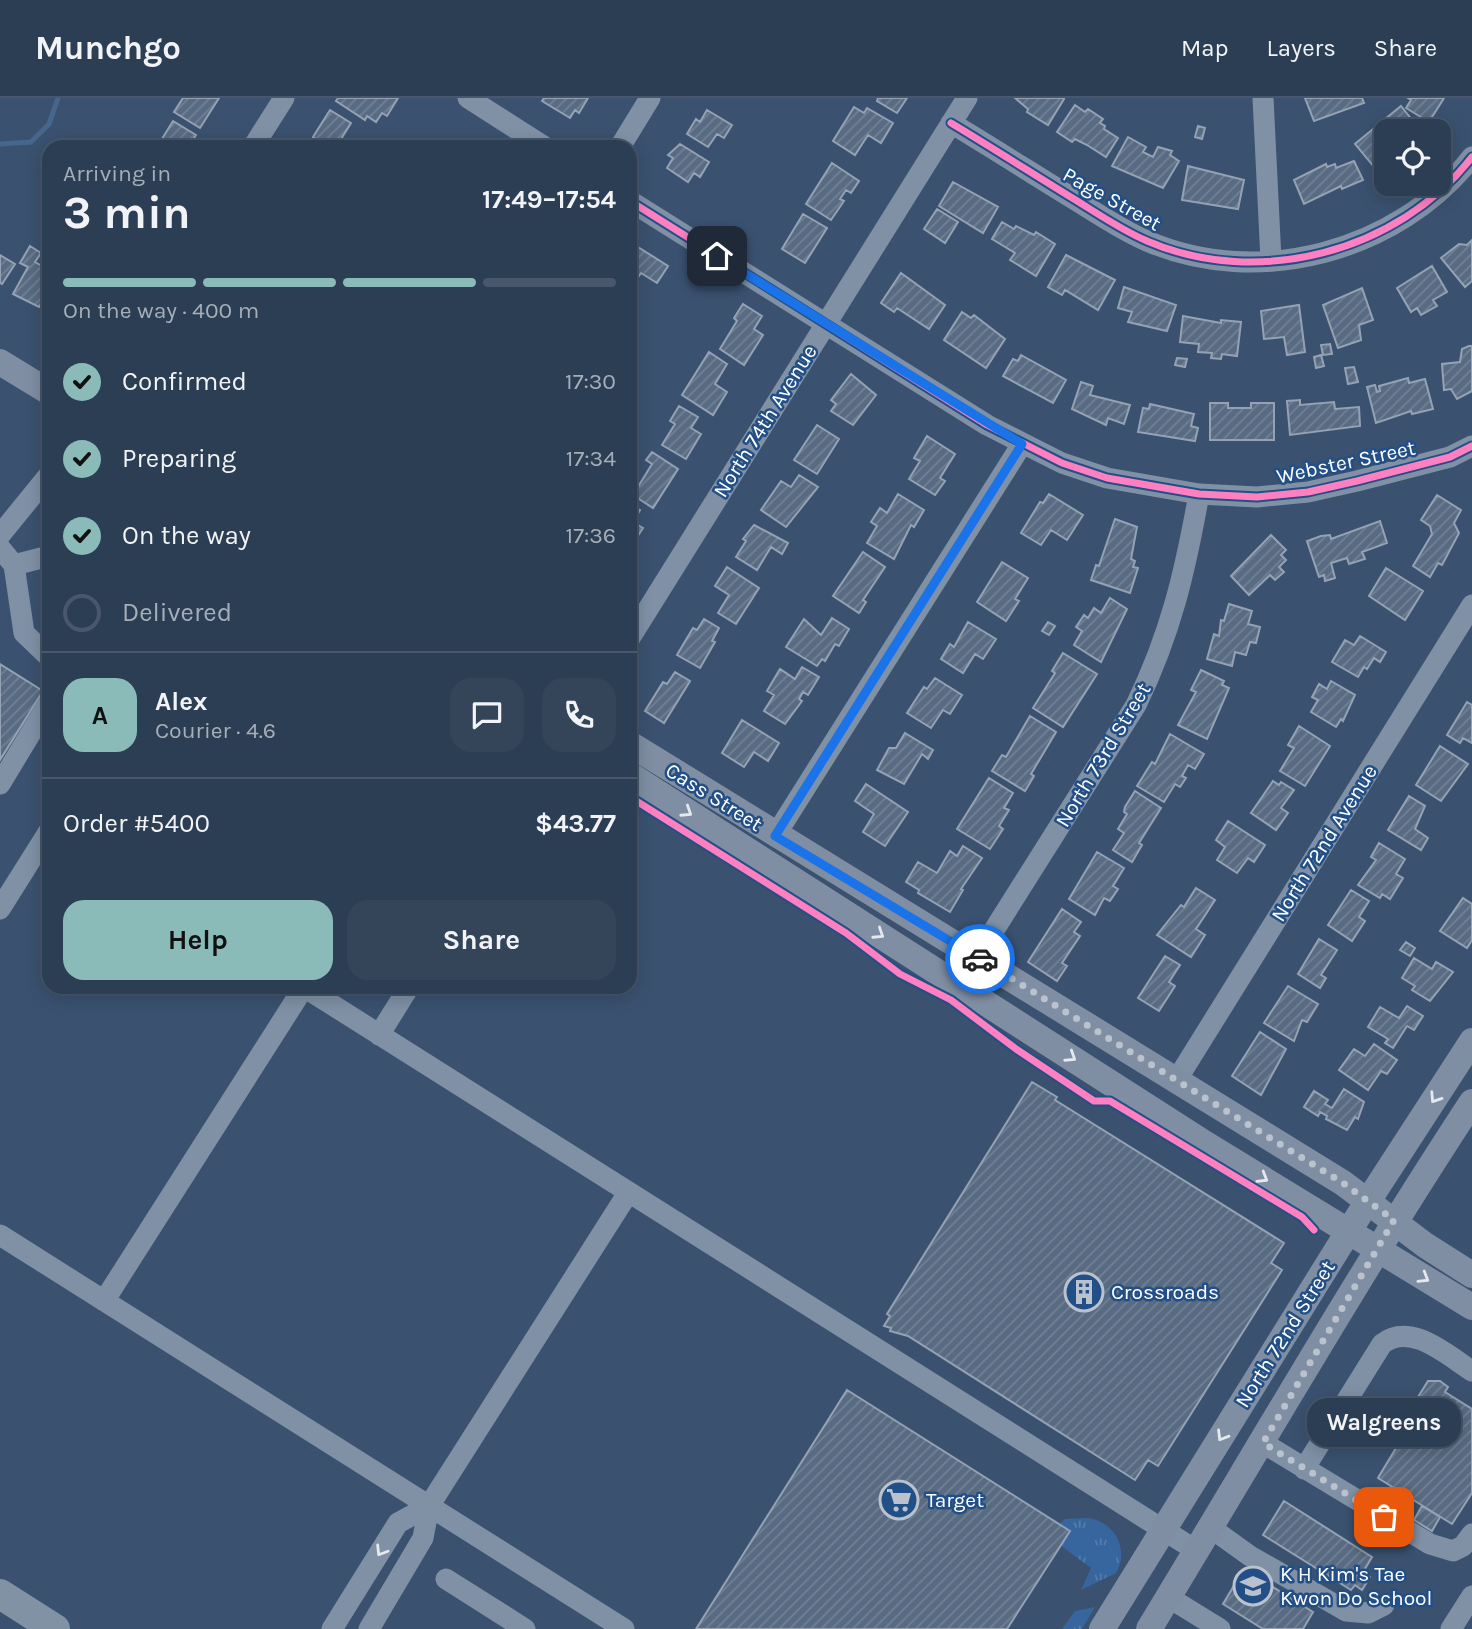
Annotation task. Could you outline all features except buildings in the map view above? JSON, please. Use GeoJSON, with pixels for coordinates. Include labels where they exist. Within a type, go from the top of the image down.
{"type":"FeatureCollection","features":[{"type":"Feature","properties":{"kind":"highway"},"geometry":{"type":"LineString","coordinates":[[0,1594],[55,1629]]}},
{"type":"Feature","properties":{"kind":"main road"},"geometry":{"type":"LineString","coordinates":[[0,362],[42,389]]}},
{"type":"Feature","properties":{"kind":"main road","name":"Cass Street"},"geometry":{"type":"LineString","coordinates":[[637,748],[1368,1200],[1425,1245],[1472,1275]]}},
{"type":"Feature","properties":{"kind":"main road","name":"Cass Street"},"geometry":{"type":"LineString","coordinates":[[637,779],[1348,1232],[1472,1307]]}},
{"type":"Feature","properties":{"kind":"main road","name":"North 72nd Street"},"geometry":{"type":"LineString","coordinates":[[1102,1629],[1368,1200],[1472,1041]]}},
{"type":"Feature","properties":{"kind":"main road","name":"North 72nd Street"},"geometry":{"type":"LineString","coordinates":[[1149,1629],[1263,1443],[1376,1249],[1472,1102]]}},
{"type":"Feature","properties":{"kind":"street"},"geometry":{"type":"LineString","coordinates":[[257,140],[284,98]]}},
{"type":"Feature","properties":{"kind":"street"},"geometry":{"type":"LineString","coordinates":[[468,98],[534,140]]}},
{"type":"Feature","properties":{"kind":"street"},"geometry":{"type":"LineString","coordinates":[[624,140],[650,98]]}},
{"type":"Feature","properties":{"kind":"street","name":"North 74th Avenue"},"geometry":{"type":"LineString","coordinates":[[637,627],[967,98]]}},
{"type":"Feature","properties":{"kind":"street"},"geometry":{"type":"LineString","coordinates":[[1263,98],[1271,260],[1301,258],[1345,247],[1380,232],[1437,194],[1472,156]]}},
{"type":"Feature","properties":{"kind":"street","name":"Page Street"},"geometry":{"type":"LineString","coordinates":[[951,123],[1146,241],[1205,258],[1271,260]]}},
{"type":"Feature","properties":{"kind":"street","name":"Webster Street"},"geometry":{"type":"LineString","coordinates":[[637,205],[1022,444],[1062,463],[1107,478],[1199,494],[1257,497],[1308,492],[1450,457],[1472,446]]}},
{"type":"Feature","properties":{"kind":"street"},"geometry":{"type":"LineString","coordinates":[[775,836],[1022,444]]}},
{"type":"Feature","properties":{"kind":"street"},"geometry":{"type":"LineString","coordinates":[[0,535],[42,484]]}},
{"type":"Feature","properties":{"kind":"street","name":"North 73rd Street"},"geometry":{"type":"LineString","coordinates":[[977,957],[1136,705],[1150,677],[1165,641],[1183,582],[1199,494]]}},
{"type":"Feature","properties":{"kind":"street"},"geometry":{"type":"LineString","coordinates":[[0,548],[24,633],[42,650]]}},
{"type":"Feature","properties":{"kind":"street"},"geometry":{"type":"LineString","coordinates":[[7,571],[42,558]]}},
{"type":"Feature","properties":{"kind":"street","name":"North 72nd Avenue"},"geometry":{"type":"LineString","coordinates":[[1176,1081],[1472,605]]}},
{"type":"Feature","properties":{"kind":"street"},"geometry":{"type":"LineString","coordinates":[[0,784],[42,715]]}},
{"type":"Feature","properties":{"kind":"street"},"geometry":{"type":"LineString","coordinates":[[0,909],[42,842]]}},
{"type":"Feature","properties":{"kind":"street"},"geometry":{"type":"LineString","coordinates":[[104,1301],[300,994]]}},
{"type":"Feature","properties":{"kind":"street"},"geometry":{"type":"LineString","coordinates":[[315,994],[1197,1551]]}},
{"type":"Feature","properties":{"kind":"street"},"geometry":{"type":"LineString","coordinates":[[379,1035],[405,994]]}},
{"type":"Feature","properties":{"kind":"street"},"geometry":{"type":"LineString","coordinates":[[369,1629],[423,1538],[429,1506],[628,1193]]}},
{"type":"Feature","properties":{"kind":"street"},"geometry":{"type":"LineString","coordinates":[[0,1235],[429,1506],[597,1622],[624,1629]]}},
{"type":"Feature","properties":{"kind":"street"},"geometry":{"type":"LineString","coordinates":[[1304,1469],[1382,1344],[1389,1339],[1413,1337],[1424,1341],[1472,1371]]}},
{"type":"Feature","properties":{"kind":"street"},"geometry":{"type":"LineString","coordinates":[[1263,1443],[1440,1549],[1458,1549],[1472,1534]]}},
{"type":"Feature","properties":{"kind":"street"},"geometry":{"type":"LineString","coordinates":[[332,1629],[398,1523],[429,1506]]}},
{"type":"Feature","properties":{"kind":"street"},"geometry":{"type":"LineString","coordinates":[[1211,1528],[1250,1556],[1346,1611],[1368,1613],[1384,1605]]}},
{"type":"Feature","properties":{"kind":"street"},"geometry":{"type":"LineString","coordinates":[[446,1579],[524,1629]]}},
{"type":"Feature","properties":{"kind":"street"},"geometry":{"type":"LineString","coordinates":[[1451,1629],[1472,1596]]}},
{"type":"Feature","properties":{"kind":"street"},"geometry":{"type":"LineString","coordinates":[[1168,1597],[1194,1622],[1220,1629]]}},
{"type":"Feature","properties":{"kind":"green space"},"geometry":{"type":"Polygon","coordinates":[[[1065,1519],[1096,1520],[1111,1530],[1117,1537],[1121,1555],[1116,1573],[1081,1590],[1091,1568],[1060,1545],[1069,1531],[1059,1524],[1065,1519]]]}},
{"type":"Feature","properties":{"kind":"green space"},"geometry":{"type":"Polygon","coordinates":[[[1095,1607],[1082,1629],[1062,1629],[1075,1611],[1095,1607]]]}},
{"type":"Feature","properties":{"kind":"waterway"},"geometry":{"type":"LineString","coordinates":[[0,144],[31,142],[49,124],[58,98]]}},
{"type":"Feature","properties":{"kind":"cycle path"},"geometry":{"type":"LineString","coordinates":[[951,123],[1107,220],[1147,241],[1190,255],[1234,261],[1279,261],[1323,253],[1366,238],[1406,217],[1441,190],[1472,157]]}},
{"type":"Feature","properties":{"kind":"cycle path"},"geometry":{"type":"LineString","coordinates":[[637,205],[987,425],[1062,463],[1107,478],[1199,494],[1257,497],[1308,492],[1357,481],[1450,457],[1472,446]]}},
{"type":"Feature","properties":{"kind":"cycle path"},"geometry":{"type":"LineString","coordinates":[[637,801],[846,933],[900,974],[951,1000],[1016,1049],[1094,1101],[1110,1101],[1302,1217],[1314,1230]]}},
{"type":"Feature","properties":{"kind":"way so far"},"geometry":{"type":"LineString","coordinates":[[980,959],[1343,1183],[1394,1220],[1263,1443],[1384,1517]]}},
{"type":"Feature","properties":{"kind":"place","name":"Crossroads"},"geometry":{"type":"Point","coordinates":[1084,1292]}},
{"type":"Feature","properties":{"kind":"place","name":"Target"},"geometry":{"type":"Point","coordinates":[899,1500]}},
{"type":"Feature","properties":{"kind":"place","name":"Walgreens"},"geometry":{"type":"Point","coordinates":[1384,1517]}},
{"type":"Feature","properties":{"kind":"place","name":"K H Kim's Tae Kwon Do School"},"geometry":{"type":"Point","coordinates":[1253,1586]}},
{"type":"Feature","properties":{"kind":"route"},"geometry":{"type":"LineString","coordinates":[[717,256],[987,425],[1022,444],[775,836],[980,959]]}}]}
